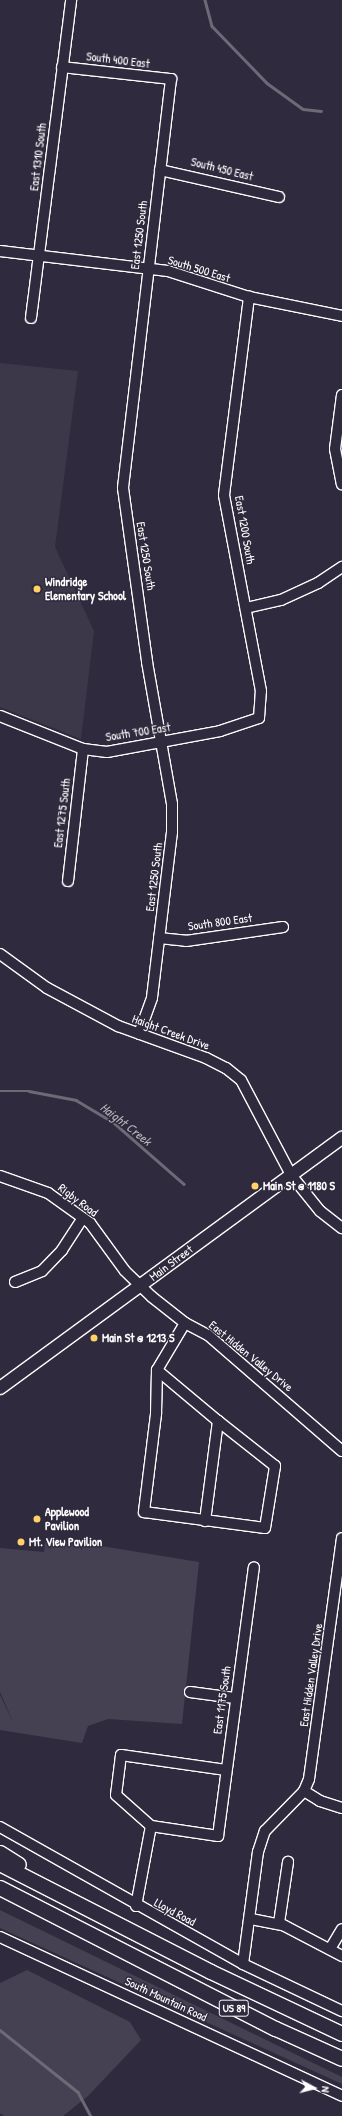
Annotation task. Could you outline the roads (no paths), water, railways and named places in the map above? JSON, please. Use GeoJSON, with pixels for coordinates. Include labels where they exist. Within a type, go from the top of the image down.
{"type":"FeatureCollection","features":[{"type":"Feature","properties":{"kind":"highway"},"geometry":{"type":"LineString","coordinates":[[0,1853],[117,1924]]}},
{"type":"Feature","properties":{"kind":"highway","name":"US 89"},"geometry":{"type":"LineString","coordinates":[[0,1864],[117,1924],[342,2034]]}},
{"type":"Feature","properties":{"kind":"highway","name":"US 89"},"geometry":{"type":"LineString","coordinates":[[0,1888],[128,1954],[342,2059]]}},
{"type":"Feature","properties":{"kind":"highway"},"geometry":{"type":"LineString","coordinates":[[0,1899],[128,1954]]}},
{"type":"Feature","properties":{"kind":"main road","name":"Main Street"},"geometry":{"type":"LineString","coordinates":[[0,1388],[342,1138]]}},
{"type":"Feature","properties":{"kind":"street","name":"East 1310 South"},"geometry":{"type":"LineString","coordinates":[[31,318],[71,0]]}},
{"type":"Feature","properties":{"kind":"street","name":"South 400 East"},"geometry":{"type":"LineString","coordinates":[[62,67],[171,80]]}},
{"type":"Feature","properties":{"kind":"street","name":"East 1250 South"},"geometry":{"type":"LineString","coordinates":[[139,1034],[152,998],[172,832],[172,804],[147,662],[123,488],[171,80]]}},
{"type":"Feature","properties":{"kind":"street","name":"South 450 East"},"geometry":{"type":"LineString","coordinates":[[160,170],[279,197]]}},
{"type":"Feature","properties":{"kind":"street","name":"South 500 East"},"geometry":{"type":"LineString","coordinates":[[0,251],[148,269],[189,277],[249,297],[342,316]]}},
{"type":"Feature","properties":{"kind":"street","name":"East 1200 South"},"geometry":{"type":"LineString","coordinates":[[249,297],[224,495],[261,691],[259,718]]}},
{"type":"Feature","properties":{"kind":"street"},"geometry":{"type":"LineString","coordinates":[[342,395],[335,449],[342,484]]}},
{"type":"Feature","properties":{"kind":"street"},"geometry":{"type":"LineString","coordinates":[[246,608],[281,600],[342,566]]}},
{"type":"Feature","properties":{"kind":"street","name":"South 700 East"},"geometry":{"type":"LineString","coordinates":[[0,716],[83,749],[108,752],[220,731],[259,718]]}},
{"type":"Feature","properties":{"kind":"street","name":"East 1275 South"},"geometry":{"type":"LineString","coordinates":[[68,881],[83,749]]}},
{"type":"Feature","properties":{"kind":"street","name":"South 800 East"},"geometry":{"type":"LineString","coordinates":[[159,938],[186,941],[283,927]]}},
{"type":"Feature","properties":{"kind":"street","name":"Haight Creek Drive"},"geometry":{"type":"LineString","coordinates":[[0,954],[59,995],[118,1026],[206,1058],[241,1080],[291,1175],[320,1211],[342,1228]]}},
{"type":"Feature","properties":{"kind":"street","name":"Rigby Road"},"geometry":{"type":"LineString","coordinates":[[0,1176],[48,1193],[83,1218],[97,1230],[140,1286]]}},
{"type":"Feature","properties":{"kind":"street"},"geometry":{"type":"LineString","coordinates":[[15,1282],[42,1271],[62,1250],[83,1218]]}},
{"type":"Feature","properties":{"kind":"street","name":"East Hidden Valley Drive"},"geometry":{"type":"LineString","coordinates":[[140,1286],[185,1323],[208,1335],[342,1451]]}},
{"type":"Feature","properties":{"kind":"street"},"geometry":{"type":"LineString","coordinates":[[157,1370],[275,1466],[266,1528],[144,1512],[156,1414],[157,1370],[185,1323]]}},
{"type":"Feature","properties":{"kind":"street"},"geometry":{"type":"LineString","coordinates":[[205,1521],[218,1421]]}},
{"type":"Feature","properties":{"kind":"street","name":"East Hidden Valley Drive"},"geometry":{"type":"LineString","coordinates":[[304,1790],[312,1765],[342,1538]]}},
{"type":"Feature","properties":{"kind":"street","name":"East 1175 South"},"geometry":{"type":"LineString","coordinates":[[151,1826],[218,1836],[235,1698],[254,1567]]}},
{"type":"Feature","properties":{"kind":"street"},"geometry":{"type":"LineString","coordinates":[[190,1692],[235,1698]]}},
{"type":"Feature","properties":{"kind":"street"},"geometry":{"type":"LineString","coordinates":[[136,1906],[151,1826],[116,1795],[121,1756],[226,1770]]}},
{"type":"Feature","properties":{"kind":"street"},"geometry":{"type":"LineString","coordinates":[[243,1964],[251,1919],[258,1852],[265,1831],[304,1790],[320,1801],[342,1808]]}},
{"type":"Feature","properties":{"kind":"street","name":"Lloyd Road"},"geometry":{"type":"LineString","coordinates":[[0,1827],[136,1906],[243,1964],[342,2011]]}},
{"type":"Feature","properties":{"kind":"street"},"geometry":{"type":"LineString","coordinates":[[279,1923],[288,1862]]}},
{"type":"Feature","properties":{"kind":"street"},"geometry":{"type":"LineString","coordinates":[[251,1919],[279,1923],[342,1956]]}},
{"type":"Feature","properties":{"kind":"street"},"geometry":{"type":"LineString","coordinates":[[330,1949],[342,1929]]}},
{"type":"Feature","properties":{"kind":"street","name":"South Mountain Road"},"geometry":{"type":"LineString","coordinates":[[0,1937],[342,2096]]}},
{"type":"Feature","properties":{"kind":"waterway"},"geometry":{"type":"LineString","coordinates":[[205,0],[212,26],[267,83],[303,109],[321,111]]}},
{"type":"Feature","properties":{"kind":"waterway","name":"Haight Creek"},"geometry":{"type":"LineString","coordinates":[[0,1091],[29,1091],[76,1100],[113,1122],[184,1184]]}},
{"type":"Feature","properties":{"kind":"waterway"},"geometry":{"type":"LineString","coordinates":[[0,2030],[78,2092],[91,2116]]}},
{"type":"Feature","properties":{"kind":"place","name":"Windridge Elementary School"},"geometry":{"type":"Point","coordinates":[37,589]}},
{"type":"Feature","properties":{"kind":"place","name":"Main St @ 1180 S"},"geometry":{"type":"Point","coordinates":[255,1186]}},
{"type":"Feature","properties":{"kind":"place","name":"Main St @ 1213 S"},"geometry":{"type":"Point","coordinates":[94,1338]}},
{"type":"Feature","properties":{"kind":"place","name":"Applewood Pavilion"},"geometry":{"type":"Point","coordinates":[37,1519]}},
{"type":"Feature","properties":{"kind":"place","name":"Mt. View Pavilion"},"geometry":{"type":"Point","coordinates":[21,1542]}}]}
